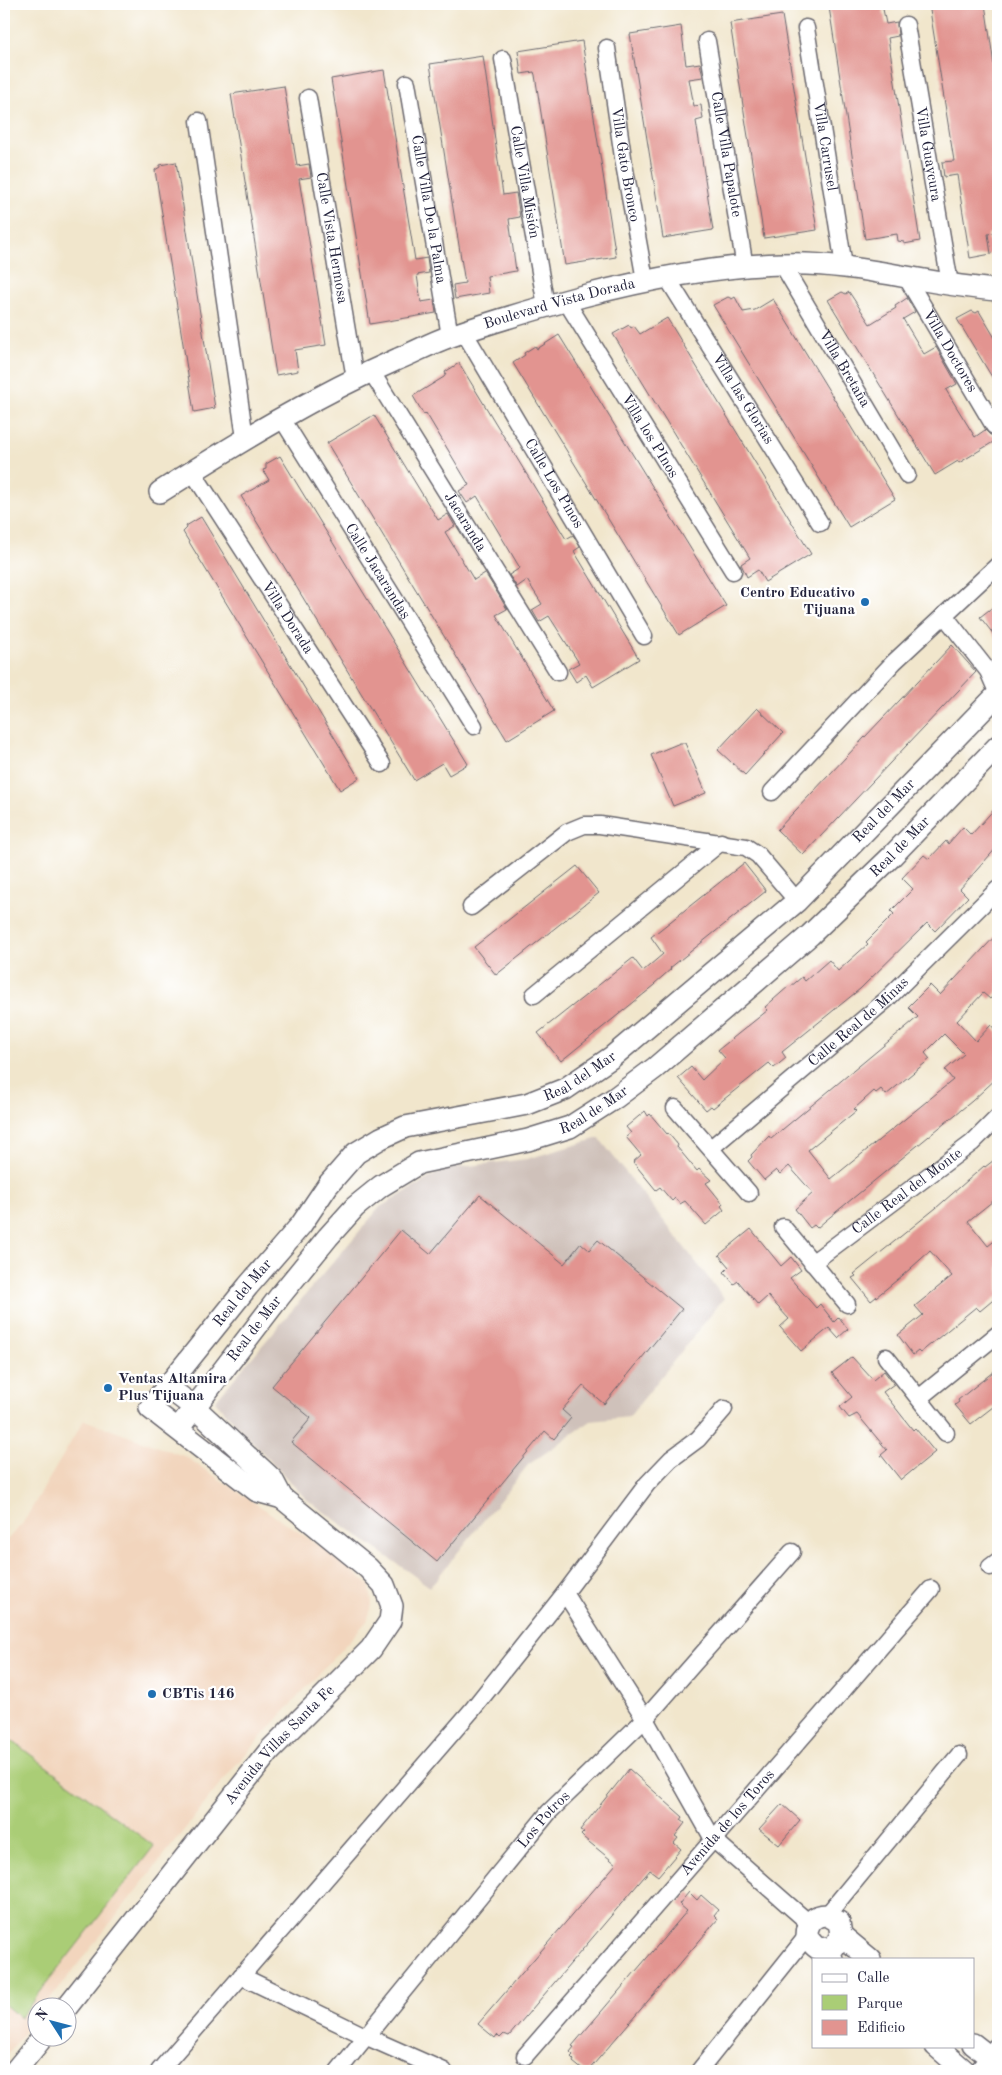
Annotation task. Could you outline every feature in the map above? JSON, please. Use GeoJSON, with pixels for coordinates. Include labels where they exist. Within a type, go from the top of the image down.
{"type":"FeatureCollection","features":[{"type":"Feature","properties":{"kind":"street","name":"Villa Guaycura"},"geometry":{"type":"LineString","coordinates":[[906,26],[950,284]]}},
{"type":"Feature","properties":{"kind":"street","name":"Villa Carrusel"},"geometry":{"type":"LineString","coordinates":[[806,28],[844,266]]}},
{"type":"Feature","properties":{"kind":"street","name":"Calle Villa Papalote"},"geometry":{"type":"LineString","coordinates":[[707,41],[745,267]]}},
{"type":"Feature","properties":{"kind":"street","name":"Villa Gato Bronco"},"geometry":{"type":"LineString","coordinates":[[607,48],[624,164],[645,280]]}},
{"type":"Feature","properties":{"kind":"street","name":"Calle Villa Misión"},"geometry":{"type":"LineString","coordinates":[[503,59],[556,304]]}},
{"type":"Feature","properties":{"kind":"street","name":"Calle Villa De la Palma"},"geometry":{"type":"LineString","coordinates":[[407,82],[457,334]]}},
{"type":"Feature","properties":{"kind":"street","name":"Calle Vista Hermosa"},"geometry":{"type":"LineString","coordinates":[[308,98],[363,375]]}},
{"type":"Feature","properties":{"kind":"street"},"geometry":{"type":"LineString","coordinates":[[199,121],[246,438]]}},
{"type":"Feature","properties":{"kind":"street","name":"Boulevard Vista Dorada"},"geometry":{"type":"LineString","coordinates":[[160,492],[281,417],[363,375],[457,334],[556,304],[645,280],[666,276],[782,264],[844,266],[998,290]]}},
{"type":"Feature","properties":{"kind":"street","name":"Villa Bretaña"},"geometry":{"type":"LineString","coordinates":[[782,264],[907,474]]}},
{"type":"Feature","properties":{"kind":"street","name":"Villa las Glorias"},"geometry":{"type":"LineString","coordinates":[[666,276],[820,522]]}},
{"type":"Feature","properties":{"kind":"street","name":"Villa Doctores"},"geometry":{"type":"LineString","coordinates":[[906,277],[994,426]]}},
{"type":"Feature","properties":{"kind":"street","name":"Villa los PInos"},"geometry":{"type":"LineString","coordinates":[[556,304],[733,571]]}},
{"type":"Feature","properties":{"kind":"street","name":"Calle Los Pinos"},"geometry":{"type":"LineString","coordinates":[[457,334],[644,636]]}},
{"type":"Feature","properties":{"kind":"street","name":"Jacaranda"},"geometry":{"type":"LineString","coordinates":[[363,375],[558,672]]}},
{"type":"Feature","properties":{"kind":"street","name":"Calle Jacarandas"},"geometry":{"type":"LineString","coordinates":[[281,417],[474,726]]}},
{"type":"Feature","properties":{"kind":"street","name":"Villa Dorada"},"geometry":{"type":"LineString","coordinates":[[192,471],[382,764]]}},
{"type":"Feature","properties":{"kind":"street"},"geometry":{"type":"LineString","coordinates":[[772,792],[894,662],[998,565]]}},
{"type":"Feature","properties":{"kind":"street"},"geometry":{"type":"LineString","coordinates":[[944,615],[988,671],[998,694]]}},
{"type":"Feature","properties":{"kind":"street","name":"Real del Mar"},"geometry":{"type":"LineString","coordinates":[[150,1408],[166,1386],[301,1225],[328,1185],[356,1153],[381,1138],[405,1127],[527,1104],[565,1089],[612,1057],[797,901],[998,694]]}},
{"type":"Feature","properties":{"kind":"street","name":"Real de Mar"},"geometry":{"type":"LineString","coordinates":[[178,1429],[280,1296],[355,1207],[381,1186],[419,1163],[528,1140],[570,1127],[615,1098],[655,1068],[810,935],[891,856],[998,746]]}},
{"type":"Feature","properties":{"kind":"street"},"geometry":{"type":"LineString","coordinates":[[472,907],[567,832],[584,825],[600,825],[746,846],[753,850],[797,901]]}},
{"type":"Feature","properties":{"kind":"street"},"geometry":{"type":"LineString","coordinates":[[534,995],[721,842]]}},
{"type":"Feature","properties":{"kind":"street","name":"Calle Real de Minas"},"geometry":{"type":"LineString","coordinates":[[711,1148],[886,1000],[998,889]]}},
{"type":"Feature","properties":{"kind":"street"},"geometry":{"type":"LineString","coordinates":[[675,1108],[749,1193]]}},
{"type":"Feature","properties":{"kind":"street","name":"Calle Real del Monte"},"geometry":{"type":"LineString","coordinates":[[812,1262],[972,1142],[998,1117]]}},
{"type":"Feature","properties":{"kind":"street"},"geometry":{"type":"LineString","coordinates":[[783,1227],[847,1304]]}},
{"type":"Feature","properties":{"kind":"street"},"geometry":{"type":"LineString","coordinates":[[919,1398],[998,1334]]}},
{"type":"Feature","properties":{"kind":"street"},"geometry":{"type":"LineString","coordinates":[[886,1357],[946,1433]]}},
{"type":"Feature","properties":{"kind":"street","name":"Avenida Villas Santa Fe"},"geometry":{"type":"LineString","coordinates":[[74,1998],[270,1750],[371,1649],[390,1620],[392,1606],[384,1585],[368,1568],[282,1498],[272,1479],[194,1407],[166,1386]]}},
{"type":"Feature","properties":{"kind":"street","name":"Avenida Villas Santa Fe"},"geometry":{"type":"LineString","coordinates":[[150,1408],[257,1491],[282,1498]]}},
{"type":"Feature","properties":{"kind":"street"},"geometry":{"type":"LineString","coordinates":[[159,2071],[472,1710],[566,1593],[647,1484],[671,1459],[698,1439],[724,1408]]}},
{"type":"Feature","properties":{"kind":"street","name":"Los Potros"},"geometry":{"type":"LineString","coordinates":[[338,2071],[549,1812],[646,1719],[792,1552]]}},
{"type":"Feature","properties":{"kind":"street","name":"Avenida de los Toros"},"geometry":{"type":"LineString","coordinates":[[525,2056],[931,1589]]}},
{"type":"Feature","properties":{"kind":"street"},"geometry":{"type":"LineString","coordinates":[[566,1593],[646,1719],[713,1839],[819,1936],[834,1947],[841,1935],[869,1958]]}},
{"type":"Feature","properties":{"kind":"street"},"geometry":{"type":"LineString","coordinates":[[699,2071],[819,1936],[959,1755]]}},
{"type":"Feature","properties":{"kind":"street"},"geometry":{"type":"LineString","coordinates":[[241,1976],[365,2036],[444,2071]]}},
{"type":"Feature","properties":{"kind":"street"},"geometry":{"type":"LineString","coordinates":[[974,2045],[990,2059]]}},
{"type":"Feature","properties":{"kind":"street"},"geometry":{"type":"LineString","coordinates":[[15,2071],[34,2048]]}},
{"type":"Feature","properties":{"kind":"street"},"geometry":{"type":"LineString","coordinates":[[938,2048],[965,2071]]}},
{"type":"Feature","properties":{"kind":"shaded area"},"geometry":{"type":"Polygon","coordinates":[[[599,1138],[724,1298],[629,1417],[591,1421],[528,1465],[430,1587],[306,1499],[215,1401],[380,1207],[445,1169],[527,1159],[599,1138]]]}},
{"type":"Feature","properties":{"kind":"shaded area","name":"CBTis 146"},"geometry":{"type":"Polygon","coordinates":[[[84,1420],[186,1457],[339,1559],[370,1586],[372,1605],[367,1621],[233,1768],[51,1998],[28,1998],[28,2027],[4,2059],[4,1543],[23,1523],[84,1420]]]}},
{"type":"Feature","properties":{"kind":"green space"},"geometry":{"type":"Polygon","coordinates":[[[4,1735],[154,1846],[36,1998],[28,1998],[28,2008],[20,2018],[4,2004],[4,1735]]]}},
{"type":"Feature","properties":{"kind":"building"},"geometry":{"type":"Polygon","coordinates":[[[854,4],[882,4],[886,24],[897,22],[898,36],[888,38],[920,241],[904,244],[904,242],[898,241],[897,234],[865,239],[829,7],[854,4]]]}},
{"type":"Feature","properties":{"kind":"building"},"geometry":{"type":"Polygon","coordinates":[[[929,4],[985,4],[998,92],[998,232],[988,234],[991,254],[970,258],[957,175],[944,177],[942,162],[954,161],[929,4]]]}},
{"type":"Feature","properties":{"kind":"building"},"geometry":{"type":"Polygon","coordinates":[[[782,15],[817,230],[764,238],[730,23],[782,15]]]}},
{"type":"Feature","properties":{"kind":"building"},"geometry":{"type":"Polygon","coordinates":[[[681,26],[686,65],[700,63],[703,77],[689,79],[694,106],[701,105],[703,119],[696,121],[713,230],[663,238],[630,34],[681,26]]]}},
{"type":"Feature","properties":{"kind":"building"},"geometry":{"type":"Polygon","coordinates":[[[582,41],[616,257],[565,265],[535,75],[534,72],[521,74],[518,51],[582,41]]]}},
{"type":"Feature","properties":{"kind":"building"},"geometry":{"type":"Polygon","coordinates":[[[483,56],[503,195],[516,193],[520,217],[509,219],[516,271],[487,276],[489,293],[455,299],[453,285],[465,283],[430,64],[483,56]]]}},
{"type":"Feature","properties":{"kind":"building"},"geometry":{"type":"Polygon","coordinates":[[[384,70],[415,260],[427,258],[429,273],[417,275],[421,302],[434,300],[436,313],[370,324],[331,79],[384,70]]]}},
{"type":"Feature","properties":{"kind":"building"},"geometry":{"type":"Polygon","coordinates":[[[284,86],[297,166],[309,164],[311,177],[299,179],[326,345],[295,350],[298,371],[276,375],[231,94],[284,86]]]}},
{"type":"Feature","properties":{"kind":"building"},"geometry":{"type":"Polygon","coordinates":[[[176,162],[215,408],[194,412],[155,170],[160,165],[176,162]]]}},
{"type":"Feature","properties":{"kind":"building"},"geometry":{"type":"Polygon","coordinates":[[[842,292],[846,294],[849,292],[870,324],[896,308],[895,306],[907,298],[915,312],[903,319],[924,354],[936,347],[957,384],[946,390],[975,437],[985,430],[990,435],[998,435],[998,439],[935,475],[828,300],[842,292]]]}},
{"type":"Feature","properties":{"kind":"building"},"geometry":{"type":"Polygon","coordinates":[[[728,297],[732,299],[735,297],[743,312],[755,310],[773,299],[895,499],[849,527],[713,305],[728,297]]]}},
{"type":"Feature","properties":{"kind":"building"},"geometry":{"type":"Polygon","coordinates":[[[972,311],[976,313],[979,311],[998,343],[998,387],[957,319],[972,311]]]}},
{"type":"Feature","properties":{"kind":"building"},"geometry":{"type":"Polygon","coordinates":[[[667,318],[811,554],[765,582],[758,570],[747,577],[741,564],[750,558],[613,334],[629,325],[631,328],[634,326],[640,334],[667,318]]]}},
{"type":"Feature","properties":{"kind":"building"},"geometry":{"type":"Polygon","coordinates":[[[559,335],[726,606],[679,635],[513,363],[535,346],[537,349],[559,335]]]}},
{"type":"Feature","properties":{"kind":"building"},"geometry":{"type":"Polygon","coordinates":[[[459,363],[566,539],[573,535],[580,547],[574,551],[639,659],[593,687],[586,675],[576,682],[568,669],[579,663],[549,616],[539,622],[532,610],[542,604],[527,580],[517,587],[509,575],[520,568],[477,496],[467,503],[459,491],[469,485],[426,413],[424,415],[413,396],[444,377],[445,372],[459,363]]]}},
{"type":"Feature","properties":{"kind":"building"},"geometry":{"type":"Polygon","coordinates":[[[374,415],[438,520],[448,514],[455,526],[445,532],[474,580],[485,573],[500,597],[507,609],[496,615],[554,711],[507,740],[327,443],[374,415]]]}},
{"type":"Feature","properties":{"kind":"building"},"geometry":{"type":"Polygon","coordinates":[[[280,456],[468,764],[449,775],[442,763],[414,780],[241,496],[269,480],[263,470],[266,469],[266,464],[280,456]]]}},
{"type":"Feature","properties":{"kind":"building"},"geometry":{"type":"Polygon","coordinates":[[[201,517],[359,778],[340,790],[183,532],[187,528],[186,526],[201,517]]]}},
{"type":"Feature","properties":{"kind":"building"},"geometry":{"type":"Polygon","coordinates":[[[998,603],[998,640],[980,617],[998,603]]]}},
{"type":"Feature","properties":{"kind":"building"},"geometry":{"type":"Polygon","coordinates":[[[952,645],[976,672],[803,855],[777,830],[952,645]]]}},
{"type":"Feature","properties":{"kind":"building"},"geometry":{"type":"Polygon","coordinates":[[[757,708],[783,733],[745,775],[718,750],[757,708]]]}},
{"type":"Feature","properties":{"kind":"building"},"geometry":{"type":"Polygon","coordinates":[[[680,743],[685,743],[706,793],[673,806],[651,755],[680,743]]]}},
{"type":"Feature","properties":{"kind":"building"},"geometry":{"type":"Polygon","coordinates":[[[998,805],[998,846],[960,889],[968,897],[935,931],[927,923],[860,989],[782,1052],[786,1058],[774,1068],[769,1063],[713,1108],[711,1106],[706,1110],[678,1078],[691,1067],[702,1080],[725,1058],[718,1050],[768,1010],[765,1007],[802,977],[805,981],[829,960],[838,971],[868,944],[866,942],[894,914],[891,911],[913,889],[902,878],[924,855],[929,859],[946,841],[948,844],[963,827],[971,835],[998,805]]]}},
{"type":"Feature","properties":{"kind":"building"},"geometry":{"type":"Polygon","coordinates":[[[744,863],[766,891],[670,968],[655,985],[561,1061],[538,1033],[633,958],[643,971],[663,954],[651,937],[744,863]]]}},
{"type":"Feature","properties":{"kind":"building"},"geometry":{"type":"Polygon","coordinates":[[[577,866],[599,893],[496,975],[474,947],[577,866]]]}},
{"type":"Feature","properties":{"kind":"building"},"geometry":{"type":"Polygon","coordinates":[[[998,933],[998,991],[990,999],[983,993],[957,1021],[976,1041],[991,1025],[998,1033],[998,1077],[972,1101],[817,1228],[814,1225],[810,1228],[795,1209],[813,1193],[789,1166],[780,1174],[776,1170],[764,1180],[748,1161],[752,1157],[751,1155],[769,1136],[771,1139],[918,1017],[908,1007],[930,985],[940,995],[998,933]],[[944,1034],[925,1053],[930,1059],[886,1095],[881,1089],[876,1093],[874,1091],[854,1109],[856,1111],[808,1150],[831,1179],[953,1080],[945,1070],[964,1054],[944,1034]]]}},
{"type":"Feature","properties":{"kind":"building"},"geometry":{"type":"Polygon","coordinates":[[[645,1111],[648,1116],[650,1114],[668,1133],[697,1171],[699,1169],[711,1180],[706,1183],[723,1204],[721,1206],[724,1210],[706,1225],[685,1201],[680,1204],[675,1198],[672,1201],[660,1187],[656,1190],[633,1162],[641,1155],[626,1137],[631,1133],[626,1127],[645,1111]]]}},
{"type":"Feature","properties":{"kind":"building"},"geometry":{"type":"Polygon","coordinates":[[[998,1157],[998,1197],[968,1221],[988,1246],[998,1238],[998,1296],[980,1311],[976,1307],[920,1353],[918,1351],[913,1355],[898,1335],[923,1315],[915,1306],[952,1276],[930,1251],[871,1301],[852,1278],[856,1276],[854,1274],[936,1208],[984,1166],[998,1157]]]}},
{"type":"Feature","properties":{"kind":"building"},"geometry":{"type":"Polygon","coordinates":[[[480,1195],[564,1264],[581,1243],[589,1250],[598,1240],[682,1309],[604,1404],[583,1386],[562,1410],[571,1418],[554,1439],[545,1431],[437,1562],[291,1442],[311,1418],[272,1386],[401,1230],[430,1254],[480,1195]]]}},
{"type":"Feature","properties":{"kind":"building"},"geometry":{"type":"Polygon","coordinates":[[[751,1229],[781,1266],[791,1257],[801,1270],[790,1278],[816,1308],[820,1304],[834,1322],[839,1317],[848,1329],[838,1338],[829,1328],[801,1351],[780,1327],[789,1319],[768,1296],[758,1305],[738,1281],[734,1284],[724,1272],[729,1267],[719,1255],[751,1229]]]}},
{"type":"Feature","properties":{"kind":"building"},"geometry":{"type":"Polygon","coordinates":[[[852,1357],[873,1380],[884,1371],[894,1384],[883,1392],[913,1430],[915,1428],[935,1452],[901,1480],[881,1455],[887,1450],[857,1414],[849,1418],[840,1407],[852,1397],[832,1373],[852,1357]]]}},
{"type":"Feature","properties":{"kind":"building"},"geometry":{"type":"Polygon","coordinates":[[[998,1368],[998,1403],[971,1424],[955,1405],[959,1402],[958,1400],[998,1368]]]}},
{"type":"Feature","properties":{"kind":"building"},"geometry":{"type":"Polygon","coordinates":[[[629,1769],[683,1817],[681,1820],[685,1823],[675,1836],[678,1838],[674,1843],[681,1849],[658,1876],[650,1870],[509,2036],[504,2034],[500,2038],[497,2035],[495,2038],[478,2024],[616,1864],[584,1838],[581,1835],[584,1832],[580,1830],[629,1769]]]}},
{"type":"Feature","properties":{"kind":"building"},"geometry":{"type":"Polygon","coordinates":[[[782,1804],[800,1820],[779,1845],[759,1829],[782,1804]]]}},
{"type":"Feature","properties":{"kind":"building"},"geometry":{"type":"Polygon","coordinates":[[[689,1892],[697,1900],[701,1895],[718,1910],[714,1915],[718,1919],[588,2071],[584,2071],[573,2062],[574,2060],[571,2057],[573,2055],[570,2052],[574,2047],[572,2046],[687,1911],[679,1904],[689,1892]]]}},
{"type":"Feature","properties":{"kind":"place","name":"Centro Educativo Tijuana"},"geometry":{"type":"Point","coordinates":[865,602]}},
{"type":"Feature","properties":{"kind":"place","name":"Ventas Altamira Plus Tijuana"},"geometry":{"type":"Point","coordinates":[108,1388]}},
{"type":"Feature","properties":{"kind":"place","name":"CBTis 146"},"geometry":{"type":"Point","coordinates":[152,1694]}}]}
